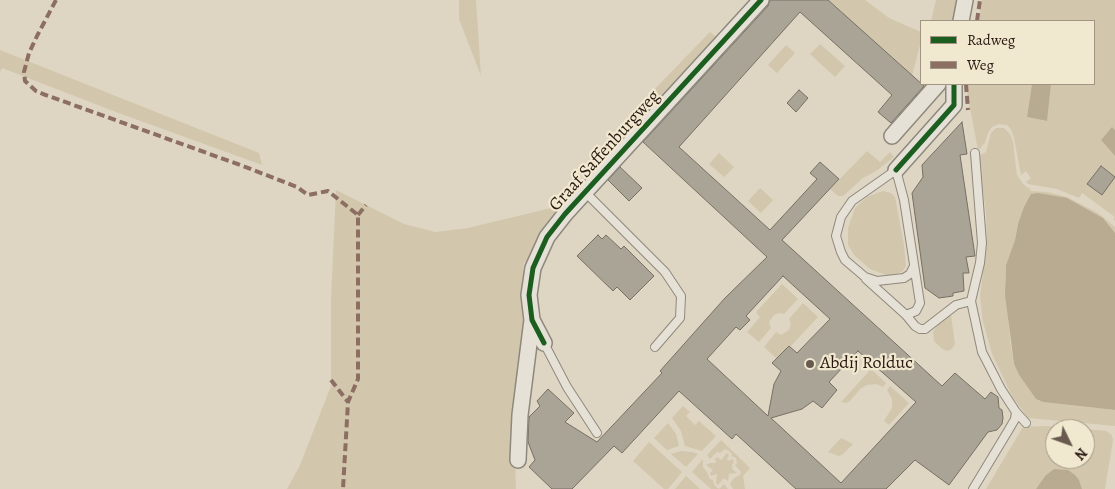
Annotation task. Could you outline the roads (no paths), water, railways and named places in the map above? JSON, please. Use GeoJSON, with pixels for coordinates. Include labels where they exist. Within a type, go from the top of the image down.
{"type":"FeatureCollection","features":[{"type":"Feature","properties":{"kind":"street","name":"Graaf Saffenburgweg"},"geometry":{"type":"LineString","coordinates":[[544,344],[532,320],[529,295],[530,276],[547,237],[761,0]]}},
{"type":"Feature","properties":{"kind":"street"},"geometry":{"type":"LineString","coordinates":[[961,20],[965,0]]}},
{"type":"Feature","properties":{"kind":"street"},"geometry":{"type":"LineString","coordinates":[[892,136],[937,85]]}},
{"type":"Feature","properties":{"kind":"street"},"geometry":{"type":"LineString","coordinates":[[896,170],[954,105],[954,85]]}},
{"type":"Feature","properties":{"kind":"street"},"geometry":{"type":"LineString","coordinates":[[518,460],[520,415],[532,320]]}},
{"type":"Feature","properties":{"kind":"lane"},"geometry":{"type":"LineString","coordinates":[[975,153],[982,243],[980,263],[971,301],[982,352],[1016,412],[1026,423]]}},
{"type":"Feature","properties":{"kind":"lane"},"geometry":{"type":"LineString","coordinates":[[906,315],[916,311],[920,303],[904,200],[896,170],[857,196],[844,212],[838,225],[836,236],[842,256],[920,329],[925,329],[956,305],[971,301]]}},
{"type":"Feature","properties":{"kind":"lane"},"geometry":{"type":"LineString","coordinates":[[586,193],[666,272],[681,296],[680,318],[655,346]]}},
{"type":"Feature","properties":{"kind":"lane"},"geometry":{"type":"LineString","coordinates":[[865,277],[877,281],[904,278],[910,274],[914,266]]}},
{"type":"Feature","properties":{"kind":"lane"},"geometry":{"type":"LineString","coordinates":[[544,344],[566,387],[597,433]]}},
{"type":"Feature","properties":{"kind":"lane"},"geometry":{"type":"LineString","coordinates":[[973,489],[1008,432],[1015,419],[1016,412]]}},
{"type":"Feature","properties":{"kind":"place","name":"Abdij Rolduc"},"geometry":{"type":"Point","coordinates":[810,364]}}]}
